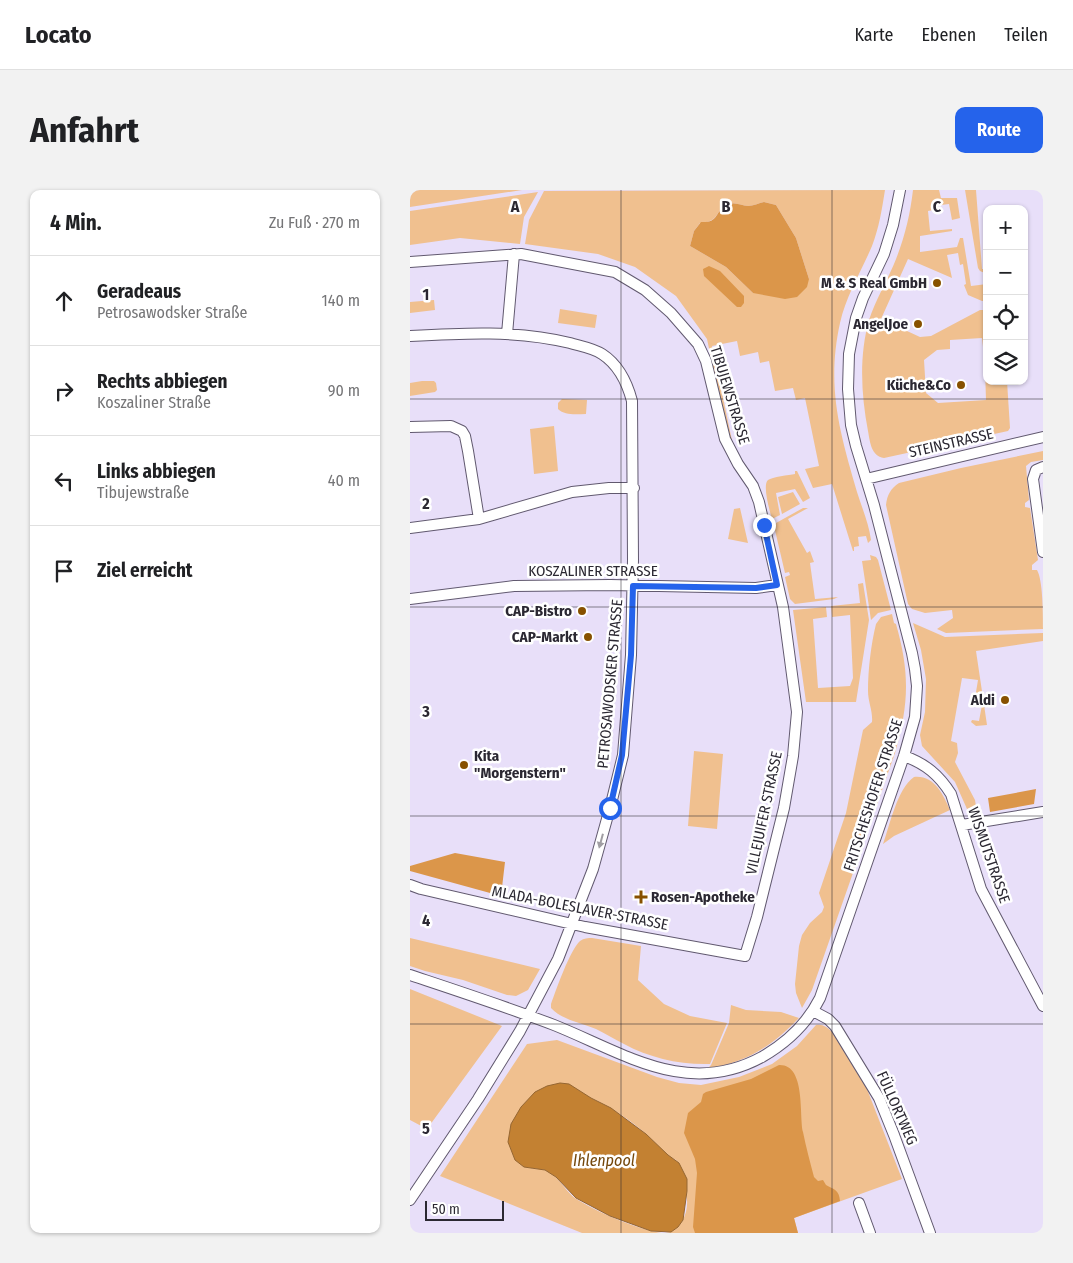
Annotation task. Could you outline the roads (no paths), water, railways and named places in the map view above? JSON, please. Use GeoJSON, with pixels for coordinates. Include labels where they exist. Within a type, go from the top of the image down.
{"type":"FeatureCollection","features":[{"type":"Feature","properties":{"kind":"street","name":"FRITSCHESHOFER STRASSE"},"geometry":{"type":"LineString","coordinates":[[410,975],[528,1016],[656,1066],[679,1072],[706,1074],[725,1072],[738,1068],[769,1053],[794,1035],[813,1011],[820,998],[904,756],[915,717],[917,686],[912,653],[851,425],[848,389],[849,354],[856,318],[863,298],[884,254],[893,225],[900,190]]}},
{"type":"Feature","properties":{"kind":"street","name":"TIBUJEWSTRASSE"},"geometry":{"type":"LineString","coordinates":[[410,262],[514,254],[615,272],[645,290],[672,312],[696,340],[706,361],[725,439],[756,494],[777,585]]}},
{"type":"Feature","properties":{"kind":"street"},"geometry":{"type":"LineString","coordinates":[[507,334],[514,254]]}},
{"type":"Feature","properties":{"kind":"street","name":"PETROSAWODSKER STRASSE"},"geometry":{"type":"LineString","coordinates":[[410,336],[507,334],[529,336],[583,346],[601,354],[622,374],[632,401],[634,488],[631,655],[622,755],[594,869],[558,959],[528,1016],[478,1099],[410,1200]]}},
{"type":"Feature","properties":{"kind":"street"},"geometry":{"type":"LineString","coordinates":[[410,427],[451,426],[462,431],[468,451],[479,518]]}},
{"type":"Feature","properties":{"kind":"street","name":"STEINSTRASSE"},"geometry":{"type":"LineString","coordinates":[[866,479],[1043,437]]}},
{"type":"Feature","properties":{"kind":"street"},"geometry":{"type":"LineString","coordinates":[[1043,467],[1036,470],[1033,479],[1043,552]]}},
{"type":"Feature","properties":{"kind":"street"},"geometry":{"type":"LineString","coordinates":[[410,528],[479,518],[572,492],[609,488],[634,488]]}},
{"type":"Feature","properties":{"kind":"street","name":"KOSZALINER STRASSE"},"geometry":{"type":"LineString","coordinates":[[410,599],[514,586],[756,588],[777,585]]}},
{"type":"Feature","properties":{"kind":"street","name":"VILLEJUIFER STRASSE"},"geometry":{"type":"LineString","coordinates":[[745,956],[757,917],[784,808],[793,756],[797,712],[783,607],[777,585]]}},
{"type":"Feature","properties":{"kind":"street","name":"WISMUTSTRASSE"},"geometry":{"type":"LineString","coordinates":[[904,756],[932,771],[943,780],[951,794],[981,889],[1043,1006]]}},
{"type":"Feature","properties":{"kind":"street"},"geometry":{"type":"LineString","coordinates":[[962,825],[1043,812]]}},
{"type":"Feature","properties":{"kind":"street","name":"MLADA-BOLESLAVER-STRASSE"},"geometry":{"type":"LineString","coordinates":[[410,885],[573,924],[745,956]]}},
{"type":"Feature","properties":{"kind":"street","name":"FÜLLORTWEG"},"geometry":{"type":"LineString","coordinates":[[813,1011],[828,1019],[835,1026],[879,1098],[930,1233]]}},
{"type":"Feature","properties":{"kind":"street"},"geometry":{"type":"LineString","coordinates":[[859,1203],[870,1233]]}},
{"type":"Feature","properties":{"kind":"water","name":"Ihlenpool"},"geometry":{"type":"Polygon","coordinates":[[[560,1083],[569,1084],[611,1108],[646,1134],[679,1163],[687,1179],[687,1191],[683,1220],[678,1227],[671,1232],[651,1231],[610,1216],[576,1198],[556,1177],[545,1170],[524,1167],[515,1160],[508,1142],[511,1124],[521,1107],[535,1092],[547,1086],[560,1083]]]}},
{"type":"Feature","properties":{"kind":"place","name":"M & S Real GmbH"},"geometry":{"type":"Point","coordinates":[937,283]}},
{"type":"Feature","properties":{"kind":"place","name":"AngelJoe"},"geometry":{"type":"Point","coordinates":[918,324]}},
{"type":"Feature","properties":{"kind":"place","name":"Küche&Co"},"geometry":{"type":"Point","coordinates":[961,385]}},
{"type":"Feature","properties":{"kind":"place","name":"CAP-Bistro"},"geometry":{"type":"Point","coordinates":[582,611]}},
{"type":"Feature","properties":{"kind":"place","name":"CAP-Markt"},"geometry":{"type":"Point","coordinates":[588,637]}},
{"type":"Feature","properties":{"kind":"place","name":"Aldi"},"geometry":{"type":"Point","coordinates":[1005,700]}},
{"type":"Feature","properties":{"kind":"place","name":"Kita \"Morgenstern\""},"geometry":{"type":"Point","coordinates":[464,765]}},
{"type":"Feature","properties":{"kind":"place","name":"Rosen-Apotheke"},"geometry":{"type":"Point","coordinates":[641,897]}}]}
